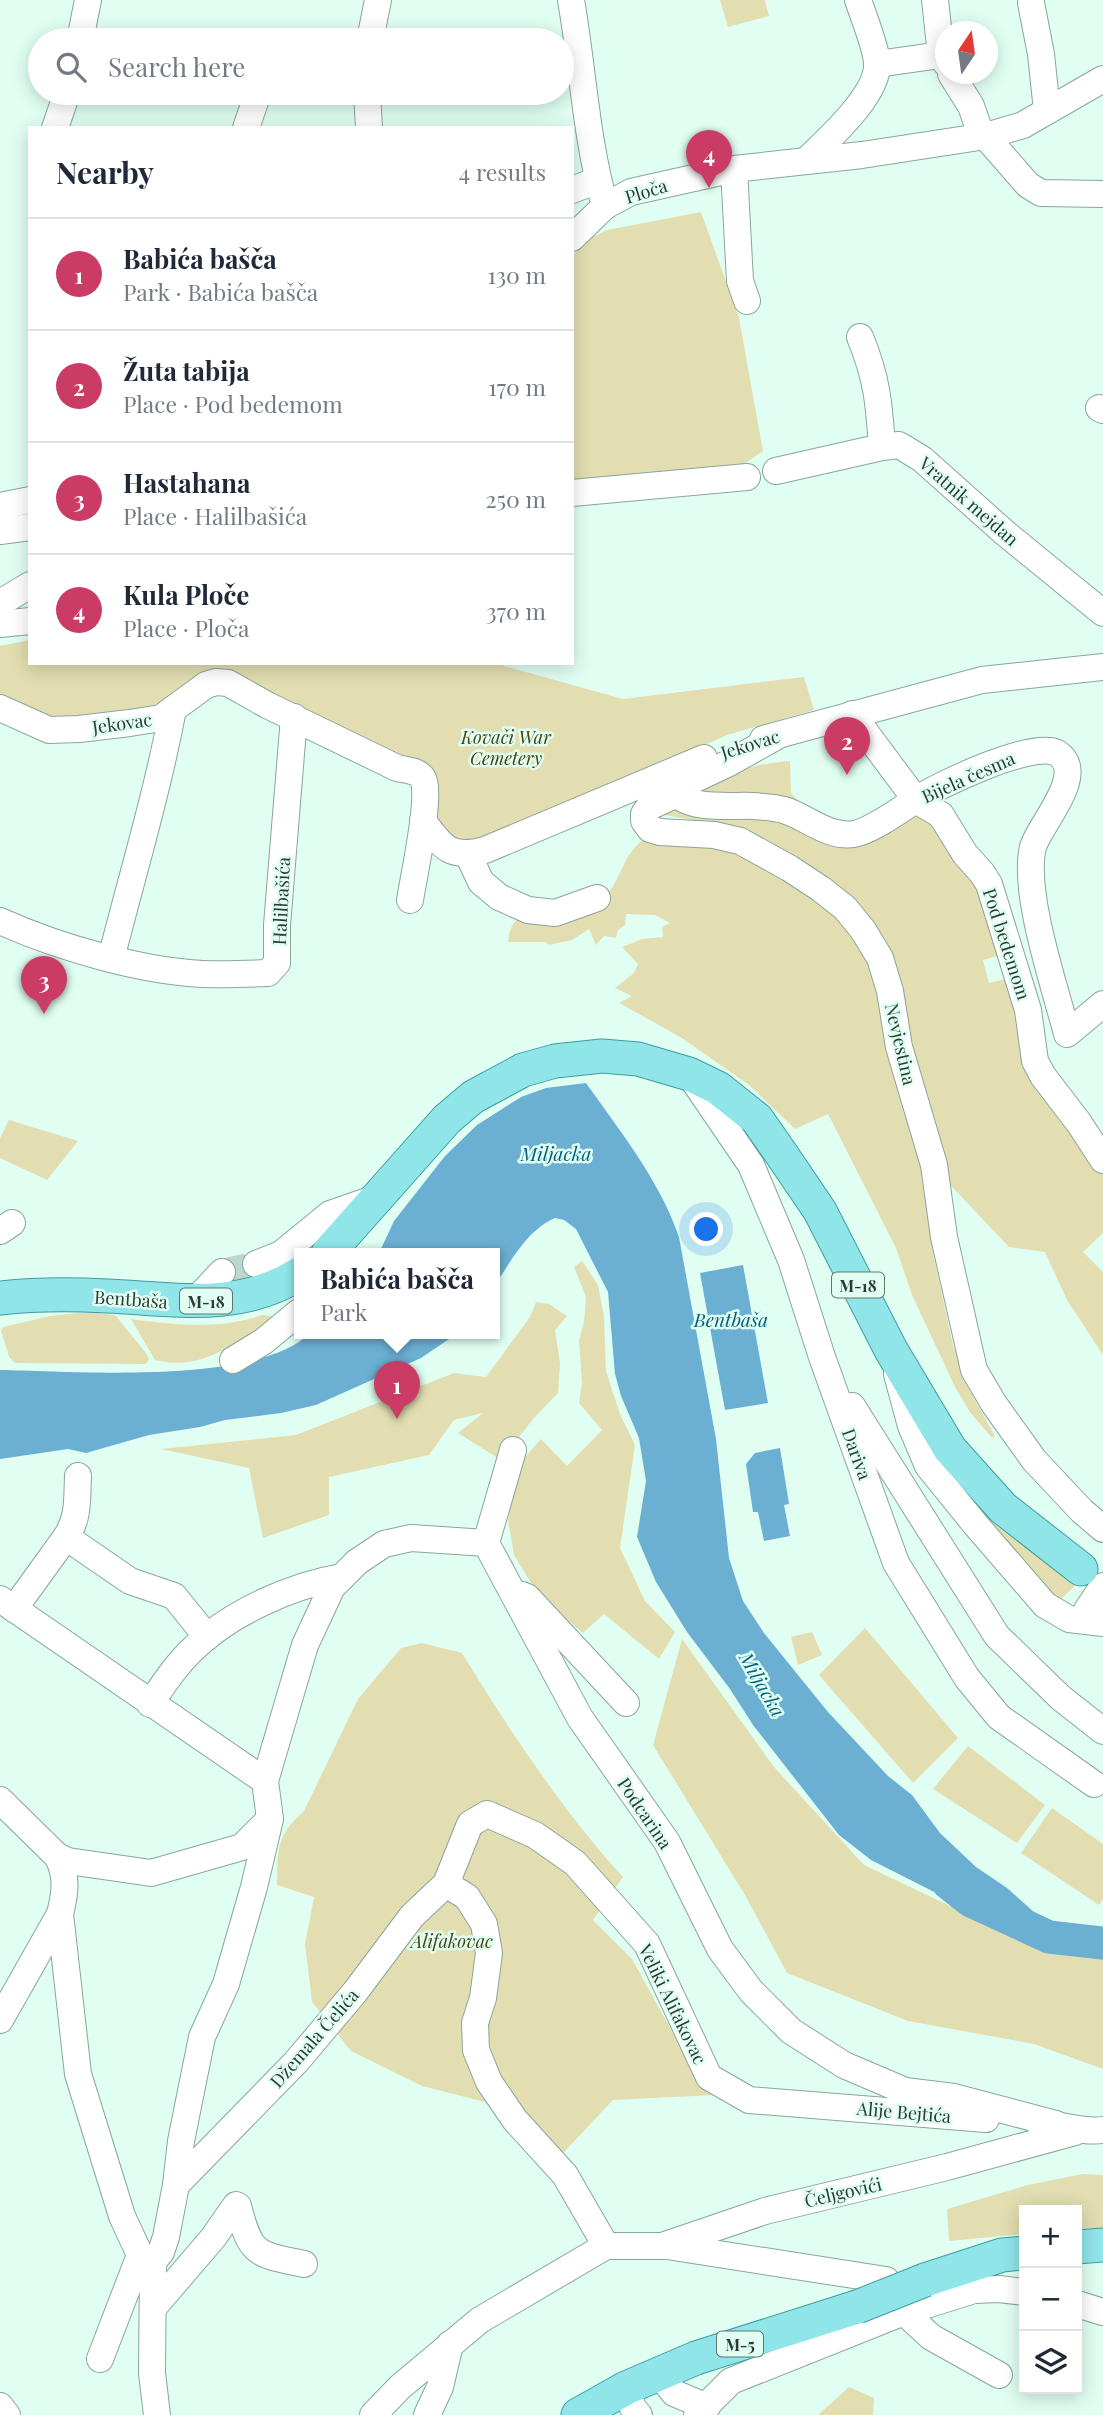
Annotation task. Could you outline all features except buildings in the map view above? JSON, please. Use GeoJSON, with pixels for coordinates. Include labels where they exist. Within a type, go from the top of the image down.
{"type":"FeatureCollection","features":[{"type":"Feature","properties":{"kind":"main road","name":"M-18"},"geometry":{"type":"LineString","coordinates":[[333,1248],[447,1119],[473,1097],[523,1070],[555,1061],[602,1056],[638,1059],[690,1074],[718,1088],[757,1119],[820,1211],[891,1350],[950,1449],[1003,1508],[1092,1577]]}},
{"type":"Feature","properties":{"kind":"main road","name":"Bentbaša"},"geometry":{"type":"LineString","coordinates":[[0,1298],[56,1295],[194,1302],[255,1294],[279,1287],[294,1278]]}},
{"type":"Feature","properties":{"kind":"main road"},"geometry":{"type":"LineString","coordinates":[[1082,2247],[1103,2245]]}},
{"type":"Feature","properties":{"kind":"main road","name":"M-5"},"geometry":{"type":"LineString","coordinates":[[578,2415],[628,2407],[659,2374],[696,2358],[1002,2255],[1019,2253]]}},
{"type":"Feature","properties":{"kind":"street"},"geometry":{"type":"LineString","coordinates":[[82,28],[88,0]]}},
{"type":"Feature","properties":{"kind":"street"},"geometry":{"type":"LineString","coordinates":[[372,28],[378,0]]}},
{"type":"Feature","properties":{"kind":"street"},"geometry":{"type":"LineString","coordinates":[[571,0],[588,130],[606,206]]}},
{"type":"Feature","properties":{"kind":"street"},"geometry":{"type":"LineString","coordinates":[[806,161],[854,112],[869,89],[877,64],[858,0]]}},
{"type":"Feature","properties":{"kind":"street"},"geometry":{"type":"LineString","coordinates":[[935,0],[939,21]]}},
{"type":"Feature","properties":{"kind":"street"},"geometry":{"type":"LineString","coordinates":[[1031,3],[1041,54],[1047,111]]}},
{"type":"Feature","properties":{"kind":"street"},"geometry":{"type":"LineString","coordinates":[[877,64],[935,64]]}},
{"type":"Feature","properties":{"kind":"street","name":"Ploča"},"geometry":{"type":"LineString","coordinates":[[574,236],[606,206],[631,192],[734,169],[986,136],[1023,125],[1103,79]]}},
{"type":"Feature","properties":{"kind":"street"},"geometry":{"type":"LineString","coordinates":[[958,84],[971,106],[979,129],[1028,185],[1041,193],[1103,194]]}},
{"type":"Feature","properties":{"kind":"street"},"geometry":{"type":"LineString","coordinates":[[56,126],[63,105]]}},
{"type":"Feature","properties":{"kind":"street"},"geometry":{"type":"LineString","coordinates":[[247,126],[254,105]]}},
{"type":"Feature","properties":{"kind":"street"},"geometry":{"type":"LineString","coordinates":[[368,105],[369,126]]}},
{"type":"Feature","properties":{"kind":"street"},"geometry":{"type":"LineString","coordinates":[[734,169],[740,281],[747,301]]}},
{"type":"Feature","properties":{"kind":"street"},"geometry":{"type":"LineString","coordinates":[[574,189],[598,180]]}},
{"type":"Feature","properties":{"kind":"street"},"geometry":{"type":"LineString","coordinates":[[860,337],[871,364],[879,396],[882,447]]}},
{"type":"Feature","properties":{"kind":"street","name":"Vratnik mejdan"},"geometry":{"type":"LineString","coordinates":[[776,471],[900,445],[922,459],[1005,533],[1103,613]]}},
{"type":"Feature","properties":{"kind":"street"},"geometry":{"type":"LineString","coordinates":[[574,493],[747,477]]}},
{"type":"Feature","properties":{"kind":"street"},"geometry":{"type":"LineString","coordinates":[[0,506],[28,500]]}},
{"type":"Feature","properties":{"kind":"street"},"geometry":{"type":"LineString","coordinates":[[0,531],[28,527]]}},
{"type":"Feature","properties":{"kind":"street"},"geometry":{"type":"LineString","coordinates":[[0,603],[28,586]]}},
{"type":"Feature","properties":{"kind":"street"},"geometry":{"type":"LineString","coordinates":[[0,624],[28,621]]}},
{"type":"Feature","properties":{"kind":"street","name":"Jekovac"},"geometry":{"type":"LineString","coordinates":[[468,854],[485,850],[731,747],[982,680],[1103,667]]}},
{"type":"Feature","properties":{"kind":"street","name":"Jekovac"},"geometry":{"type":"LineString","coordinates":[[0,708],[49,730],[79,729],[161,718],[206,685],[228,683],[267,705],[397,768],[417,772],[424,779],[427,787],[424,821],[410,900]]}},
{"type":"Feature","properties":{"kind":"street"},"geometry":{"type":"LineString","coordinates":[[111,959],[134,865],[155,795],[173,709]]}},
{"type":"Feature","properties":{"kind":"street","name":"Pod bedemom"},"geometry":{"type":"LineString","coordinates":[[852,714],[916,800],[941,815],[965,854],[989,884],[1028,1010],[1035,1061],[1103,1160]]}},
{"type":"Feature","properties":{"kind":"street","name":"Halilbašića"},"geometry":{"type":"LineString","coordinates":[[0,922],[111,959],[203,974],[268,973],[277,963],[277,925],[294,717]]}},
{"type":"Feature","properties":{"kind":"street","name":"Nevjestina"},"geometry":{"type":"LineString","coordinates":[[779,735],[683,786],[677,794],[649,807],[643,814],[644,821],[650,829],[672,834],[714,835],[740,841],[821,889],[845,908],[863,930],[880,958],[890,992],[899,1047],[934,1165],[944,1237],[974,1370],[994,1404],[1034,1460],[1082,1511],[1103,1529]]}},
{"type":"Feature","properties":{"kind":"street","name":"Bijela česma"},"geometry":{"type":"LineString","coordinates":[[677,794],[683,801],[694,804],[785,810],[819,827],[854,834],[991,764],[1025,752],[1056,752],[1066,762],[1068,776],[1062,793],[1033,845],[1030,865],[1033,902],[1067,1034],[1103,1004]]}},
{"type":"Feature","properties":{"kind":"street"},"geometry":{"type":"LineString","coordinates":[[424,821],[439,842],[453,853],[468,854],[481,882],[499,897],[528,911],[555,913],[597,898]]}},
{"type":"Feature","properties":{"kind":"street","name":"Dariva"},"geometry":{"type":"LineString","coordinates":[[690,1074],[751,1165],[791,1260],[822,1357],[896,1563],[967,1678],[999,1717],[1094,1784]]}},
{"type":"Feature","properties":{"kind":"street"},"geometry":{"type":"LineString","coordinates":[[256,1264],[281,1254],[330,1214],[381,1196]]}},
{"type":"Feature","properties":{"kind":"street"},"geometry":{"type":"LineString","coordinates":[[194,1302],[222,1272]]}},
{"type":"Feature","properties":{"kind":"street"},"geometry":{"type":"LineString","coordinates":[[233,1360],[264,1341],[294,1316]]}},
{"type":"Feature","properties":{"kind":"street"},"geometry":{"type":"LineString","coordinates":[[891,1350],[911,1426],[928,1466],[1045,1605],[1069,1619],[1095,1616],[1092,1577]]}},
{"type":"Feature","properties":{"kind":"street"},"geometry":{"type":"LineString","coordinates":[[822,1357],[904,1492],[997,1636],[1060,1698],[1103,1731]]}},
{"type":"Feature","properties":{"kind":"street"},"geometry":{"type":"LineString","coordinates":[[100,2359],[147,2259],[162,2252],[202,2037],[226,1984],[254,1887],[270,1819],[265,1781],[305,1645],[332,1587],[357,1562],[384,1544],[411,1538],[486,1543],[513,1450]]}},
{"type":"Feature","properties":{"kind":"street"},"geometry":{"type":"LineString","coordinates":[[78,1476],[77,1510],[73,1527],[7,1604],[265,1781]]}},
{"type":"Feature","properties":{"kind":"street"},"geometry":{"type":"LineString","coordinates":[[66,1537],[130,1581],[174,1595],[207,1637]]}},
{"type":"Feature","properties":{"kind":"street","name":"Podcarina"},"geometry":{"type":"LineString","coordinates":[[486,1543],[580,1718],[667,1842],[720,1949],[751,1990],[791,2031],[844,2065],[905,2091],[954,2097],[1080,2128]]}},
{"type":"Feature","properties":{"kind":"street"},"geometry":{"type":"LineString","coordinates":[[150,1704],[175,1668],[207,1637],[242,1614],[287,1593],[316,1581],[342,1577]]}},
{"type":"Feature","properties":{"kind":"street"},"geometry":{"type":"LineString","coordinates":[[513,1594],[527,1597],[626,1703]]}},
{"type":"Feature","properties":{"kind":"street"},"geometry":{"type":"LineString","coordinates":[[0,1800],[57,1856],[63,1866],[65,1879],[60,1914],[0,2020]]}},
{"type":"Feature","properties":{"kind":"street","name":"Veliki Alifakovac"},"geometry":{"type":"LineString","coordinates":[[450,1872],[470,1824],[487,1814],[536,1835],[575,1863],[648,1944],[709,2077]]}},
{"type":"Feature","properties":{"kind":"street"},"geometry":{"type":"LineString","coordinates":[[57,1856],[68,1861],[152,1873],[242,1847],[270,1819]]}},
{"type":"Feature","properties":{"kind":"street"},"geometry":{"type":"LineString","coordinates":[[373,2415],[400,2387],[480,2320],[606,2246],[565,2175],[515,2120],[489,2082],[476,2050],[475,2023],[483,1998],[489,1952],[484,1924],[450,1872]]}},
{"type":"Feature","properties":{"kind":"street","name":"Džemala Čelića"},"geometry":{"type":"LineString","coordinates":[[176,2185],[296,2062],[450,1872]]}},
{"type":"Feature","properties":{"kind":"street"},"geometry":{"type":"LineString","coordinates":[[60,1914],[78,2074],[122,2216],[147,2259],[153,2308],[152,2373],[158,2415]]}},
{"type":"Feature","properties":{"kind":"street","name":"Alije Bejtića"},"geometry":{"type":"LineString","coordinates":[[709,2077],[750,2100],[1080,2128]]}},
{"type":"Feature","properties":{"kind":"street","name":"Čeljgovići"},"geometry":{"type":"LineString","coordinates":[[606,2246],[662,2246],[726,2222],[947,2167],[1080,2128]]}},
{"type":"Feature","properties":{"kind":"street"},"geometry":{"type":"LineString","coordinates":[[153,2308],[213,2238],[236,2205],[252,2246],[257,2252],[304,2264]]}},
{"type":"Feature","properties":{"kind":"street"},"geometry":{"type":"LineString","coordinates":[[662,2246],[886,2280],[904,2312],[931,2337],[999,2375]]}},
{"type":"Feature","properties":{"kind":"street"},"geometry":{"type":"LineString","coordinates":[[659,2374],[674,2393],[702,2411],[731,2381],[904,2312],[974,2290],[1019,2291]]}},
{"type":"Feature","properties":{"kind":"street"},"geometry":{"type":"LineString","coordinates":[[1082,2306],[1103,2312]]}},
{"type":"Feature","properties":{"kind":"street"},"geometry":{"type":"LineString","coordinates":[[427,2415],[440,2387],[450,2344]]}},
{"type":"Feature","properties":{"kind":"street"},"geometry":{"type":"LineString","coordinates":[[0,2406],[6,2415]]}},
{"type":"Feature","properties":{"kind":"green space"},"geometry":{"type":"Polygon","coordinates":[[[720,0],[765,0],[769,16],[728,27],[720,0]]]}},
{"type":"Feature","properties":{"kind":"green space"},"geometry":{"type":"Polygon","coordinates":[[[701,212],[739,318],[763,451],[744,464],[574,480],[574,254],[591,238],[607,230],[701,212]]]}},
{"type":"Feature","properties":{"kind":"green space","name":"Kovači War Cemetery"},"geometry":{"type":"Polygon","coordinates":[[[28,640],[28,665],[501,665],[623,699],[804,677],[814,710],[727,735],[474,848],[457,843],[434,818],[435,781],[225,679],[166,707],[121,719],[42,718],[0,701],[0,646],[28,640]]]}},
{"type":"Feature","properties":{"kind":"green space"},"geometry":{"type":"Polygon","coordinates":[[[790,761],[791,793],[813,817],[703,798],[700,790],[743,770],[790,761]]]}},
{"type":"Feature","properties":{"kind":"green space"},"geometry":{"type":"Polygon","coordinates":[[[916,804],[963,858],[1006,954],[983,960],[989,983],[1013,977],[1022,1010],[1103,1165],[1103,1233],[1083,1252],[1103,1272],[1103,1355],[1067,1300],[1045,1252],[1009,1247],[938,1172],[876,929],[859,904],[839,885],[748,830],[659,814],[662,808],[767,810],[818,831],[916,804]]]}},
{"type":"Feature","properties":{"kind":"green space"},"geometry":{"type":"Polygon","coordinates":[[[650,835],[713,839],[819,893],[867,952],[923,1174],[933,1253],[953,1345],[966,1384],[995,1436],[992,1438],[970,1412],[955,1387],[912,1295],[896,1248],[828,1114],[795,1129],[749,1085],[682,1038],[619,1003],[632,996],[615,988],[634,973],[638,964],[622,947],[642,939],[663,937],[662,927],[670,923],[655,915],[626,914],[625,925],[618,930],[616,938],[604,936],[596,945],[589,929],[572,940],[549,945],[545,942],[508,942],[512,926],[520,918],[537,912],[592,904],[606,896],[632,851],[650,835]]]}},
{"type":"Feature","properties":{"kind":"green space"},"geometry":{"type":"Polygon","coordinates":[[[9,1120],[78,1141],[47,1180],[0,1158],[0,1138],[9,1120]]]}},
{"type":"Feature","properties":{"kind":"green space"},"geometry":{"type":"Polygon","coordinates":[[[582,1261],[598,1285],[604,1317],[606,1371],[620,1414],[635,1445],[620,1548],[645,1601],[675,1632],[659,1659],[604,1614],[583,1633],[539,1596],[514,1555],[508,1520],[520,1463],[541,1439],[567,1466],[602,1430],[579,1403],[582,1383],[579,1340],[586,1297],[574,1267],[582,1261]]]}},
{"type":"Feature","properties":{"kind":"green space"},"geometry":{"type":"Polygon","coordinates":[[[536,1302],[549,1304],[567,1316],[555,1330],[560,1363],[558,1393],[501,1460],[458,1433],[483,1413],[454,1420],[429,1455],[329,1477],[329,1515],[263,1538],[249,1468],[161,1449],[296,1435],[454,1373],[486,1377],[530,1317],[536,1302]]]}},
{"type":"Feature","properties":{"kind":"green space"},"geometry":{"type":"Polygon","coordinates":[[[87,1312],[115,1315],[146,1353],[149,1359],[146,1364],[15,1363],[9,1357],[1,1331],[3,1327],[50,1316],[87,1312]]]}},
{"type":"Feature","properties":{"kind":"green space"},"geometry":{"type":"Polygon","coordinates":[[[262,1315],[272,1316],[261,1327],[236,1343],[203,1358],[180,1363],[155,1360],[131,1319],[213,1324],[262,1315]]]}},
{"type":"Feature","properties":{"kind":"green space"},"geometry":{"type":"Polygon","coordinates":[[[956,1485],[1014,1537],[1077,1584],[1062,1598],[1056,1598],[956,1485]]]}},
{"type":"Feature","properties":{"kind":"green space"},"geometry":{"type":"Polygon","coordinates":[[[865,1628],[958,1738],[913,1783],[819,1675],[865,1628]]]}},
{"type":"Feature","properties":{"kind":"green space"},"geometry":{"type":"Polygon","coordinates":[[[812,1632],[822,1655],[798,1665],[791,1637],[812,1632]]]}},
{"type":"Feature","properties":{"kind":"green space"},"geometry":{"type":"Polygon","coordinates":[[[682,1639],[774,1767],[864,1865],[1047,1952],[1103,1955],[1103,2069],[1034,2044],[908,2021],[787,1973],[745,1895],[653,1745],[682,1639]]]}},
{"type":"Feature","properties":{"kind":"green space","name":"Alifakovac"},"geometry":{"type":"Polygon","coordinates":[[[422,1643],[462,1653],[537,1769],[578,1824],[623,1877],[593,1920],[632,1959],[690,2064],[690,2070],[715,2095],[613,2100],[550,2167],[485,2102],[422,2086],[351,2051],[312,2002],[305,1944],[314,1897],[277,1885],[278,1853],[283,1837],[304,1811],[358,1699],[401,1648],[422,1643]]]}},
{"type":"Feature","properties":{"kind":"green space"},"geometry":{"type":"Polygon","coordinates":[[[968,1746],[1045,1805],[1017,1843],[933,1789],[968,1746]]]}},
{"type":"Feature","properties":{"kind":"green space"},"geometry":{"type":"Polygon","coordinates":[[[1052,1808],[1103,1844],[1103,1899],[1099,1905],[1021,1853],[1052,1808]]]}},
{"type":"Feature","properties":{"kind":"green space"},"geometry":{"type":"Polygon","coordinates":[[[1083,2174],[1103,2175],[1103,2228],[1082,2229],[1082,2205],[1019,2205],[1019,2234],[949,2241],[947,2209],[1028,2185],[1083,2174]]]}},
{"type":"Feature","properties":{"kind":"green space"},"geometry":{"type":"Polygon","coordinates":[[[849,2387],[874,2398],[873,2415],[818,2415],[849,2387]]]}},
{"type":"Feature","properties":{"kind":"water","name":"Miljacka"},"geometry":{"type":"Polygon","coordinates":[[[586,1083],[650,1176],[671,1216],[679,1237],[716,1439],[729,1558],[743,1601],[764,1633],[828,1712],[888,1776],[912,1795],[940,1833],[976,1867],[1007,1888],[1044,1921],[1037,1917],[950,1900],[871,1860],[839,1835],[753,1725],[687,1632],[656,1582],[637,1537],[646,1481],[639,1438],[621,1396],[615,1374],[608,1292],[576,1229],[564,1220],[555,1218],[545,1223],[528,1238],[500,1278],[500,1248],[381,1248],[394,1221],[445,1156],[477,1125],[521,1097],[546,1088],[586,1083]]]}},
{"type":"Feature","properties":{"kind":"water","name":"Bentbaša"},"geometry":{"type":"Polygon","coordinates":[[[743,1265],[768,1403],[725,1410],[700,1273],[743,1265]]]}},
{"type":"Feature","properties":{"kind":"water"},"geometry":{"type":"Polygon","coordinates":[[[301,1339],[449,1339],[421,1358],[316,1405],[149,1435],[86,1453],[68,1449],[0,1459],[0,1370],[163,1372],[249,1361],[284,1350],[301,1339]]]}},
{"type":"Feature","properties":{"kind":"water"},"geometry":{"type":"Polygon","coordinates":[[[780,1448],[789,1504],[784,1505],[790,1536],[764,1541],[758,1512],[753,1512],[746,1464],[755,1453],[780,1448]]]}},
{"type":"Feature","properties":{"kind":"waterway","name":"Miljacka"},"geometry":{"type":"LineString","coordinates":[[948,1883],[971,1901],[1049,1937],[1103,1943]]}},
{"type":"Feature","properties":{"kind":"tunnel"},"geometry":{"type":"LineString","coordinates":[[222,1272],[256,1264]]}},
{"type":"Feature","properties":{"kind":"place","name":"Kula Ploče"},"geometry":{"type":"Point","coordinates":[709,188]}},
{"type":"Feature","properties":{"kind":"place","name":"Žuta tabija"},"geometry":{"type":"Point","coordinates":[847,775]}},
{"type":"Feature","properties":{"kind":"place","name":"Hastahana"},"geometry":{"type":"Point","coordinates":[44,1014]}},
{"type":"Feature","properties":{"kind":"place","name":"Babića bašča"},"geometry":{"type":"Point","coordinates":[397,1419]}}]}
